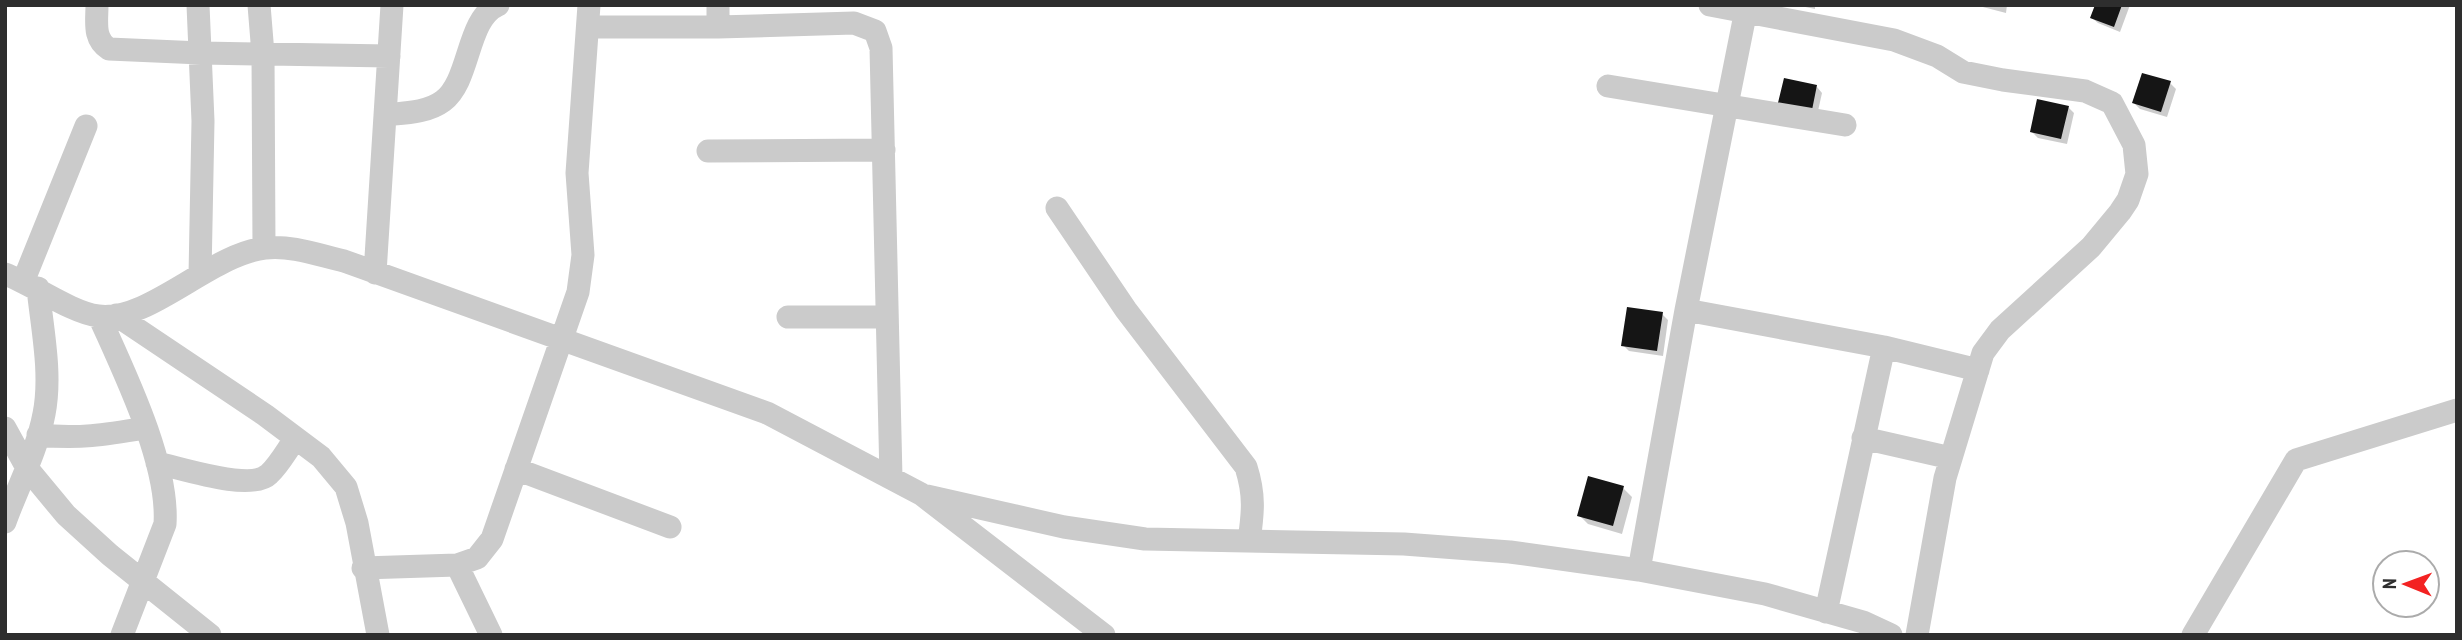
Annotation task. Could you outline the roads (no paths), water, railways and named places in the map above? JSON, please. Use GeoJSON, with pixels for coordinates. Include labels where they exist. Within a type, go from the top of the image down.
{"type":"FeatureCollection","features":[{"type":"Feature","properties":{"kind":"street"},"geometry":{"type":"LineString","coordinates":[[97,5],[97,35],[101,44],[109,49],[389,56]]}},
{"type":"Feature","properties":{"kind":"street"},"geometry":{"type":"LineString","coordinates":[[198,5],[203,121],[200,275]]}},
{"type":"Feature","properties":{"kind":"street"},"geometry":{"type":"LineString","coordinates":[[260,5],[263,54],[264,248]]}},
{"type":"Feature","properties":{"kind":"street"},"geometry":{"type":"LineString","coordinates":[[375,273],[393,5]]}},
{"type":"Feature","properties":{"kind":"street"},"geometry":{"type":"LineString","coordinates":[[385,115],[422,111],[443,102],[456,87],[483,16],[498,5]]}},
{"type":"Feature","properties":{"kind":"street"},"geometry":{"type":"LineString","coordinates":[[1710,5],[1747,9],[1894,40],[1937,57],[1963,72],[2085,91],[2112,103],[2134,145],[2137,174],[2128,200],[2091,247],[2000,330],[1983,353],[1951,458],[1917,635]]}},
{"type":"Feature","properties":{"kind":"street"},"geometry":{"type":"LineString","coordinates":[[1639,570],[1686,310],[1747,9]]}},
{"type":"Feature","properties":{"kind":"street"},"geometry":{"type":"LineString","coordinates":[[363,568],[457,565],[477,558],[492,539],[578,292],[583,254],[577,173],[589,16],[718,16],[855,23],[875,31],[881,48],[891,478]]}},
{"type":"Feature","properties":{"kind":"street"},"geometry":{"type":"LineString","coordinates":[[1608,86],[1845,125]]}},
{"type":"Feature","properties":{"kind":"street"},"geometry":{"type":"LineString","coordinates":[[5,522],[38,436],[44,413],[46,381],[16,280],[86,126]]}},
{"type":"Feature","properties":{"kind":"street"},"geometry":{"type":"LineString","coordinates":[[708,151],[884,150]]}},
{"type":"Feature","properties":{"kind":"street"},"geometry":{"type":"LineString","coordinates":[[1056,208],[1126,310],[1246,467],[1253,488],[1249,541]]}},
{"type":"Feature","properties":{"kind":"street"},"geometry":{"type":"LineString","coordinates":[[108,316],[136,310],[235,256],[264,248],[297,249],[375,273],[767,413],[921,494],[1101,634]]}},
{"type":"Feature","properties":{"kind":"street"},"geometry":{"type":"LineString","coordinates":[[16,280],[77,310],[108,316],[265,415],[321,457],[346,486],[357,523],[363,568],[378,635]]}},
{"type":"Feature","properties":{"kind":"street"},"geometry":{"type":"LineString","coordinates":[[1686,310],[1884,347],[1978,370]]}},
{"type":"Feature","properties":{"kind":"street"},"geometry":{"type":"LineString","coordinates":[[108,316],[157,463],[166,504],[165,524],[122,635]]}},
{"type":"Feature","properties":{"kind":"street"},"geometry":{"type":"LineString","coordinates":[[788,317],[887,317]]}},
{"type":"Feature","properties":{"kind":"street"},"geometry":{"type":"LineString","coordinates":[[1826,612],[1884,347]]}},
{"type":"Feature","properties":{"kind":"street"},"geometry":{"type":"LineString","coordinates":[[2193,635],[2296,460],[2457,410]]}},
{"type":"Feature","properties":{"kind":"street"},"geometry":{"type":"LineString","coordinates":[[5,428],[27,468],[66,515],[210,635]]}},
{"type":"Feature","properties":{"kind":"street"},"geometry":{"type":"LineString","coordinates":[[38,436],[71,439],[145,428]]}},
{"type":"Feature","properties":{"kind":"street"},"geometry":{"type":"LineString","coordinates":[[157,463],[240,481],[257,481],[268,475],[295,439]]}},
{"type":"Feature","properties":{"kind":"street"},"geometry":{"type":"LineString","coordinates":[[1863,439],[1951,458]]}},
{"type":"Feature","properties":{"kind":"street"},"geometry":{"type":"LineString","coordinates":[[516,469],[670,527]]}},
{"type":"Feature","properties":{"kind":"street"},"geometry":{"type":"LineString","coordinates":[[921,494],[1064,527],[1145,539],[1418,545],[1510,552],[1639,570],[1765,594],[1863,622],[1891,635]]}},
{"type":"Feature","properties":{"kind":"street"},"geometry":{"type":"LineString","coordinates":[[457,565],[491,635]]}}]}
